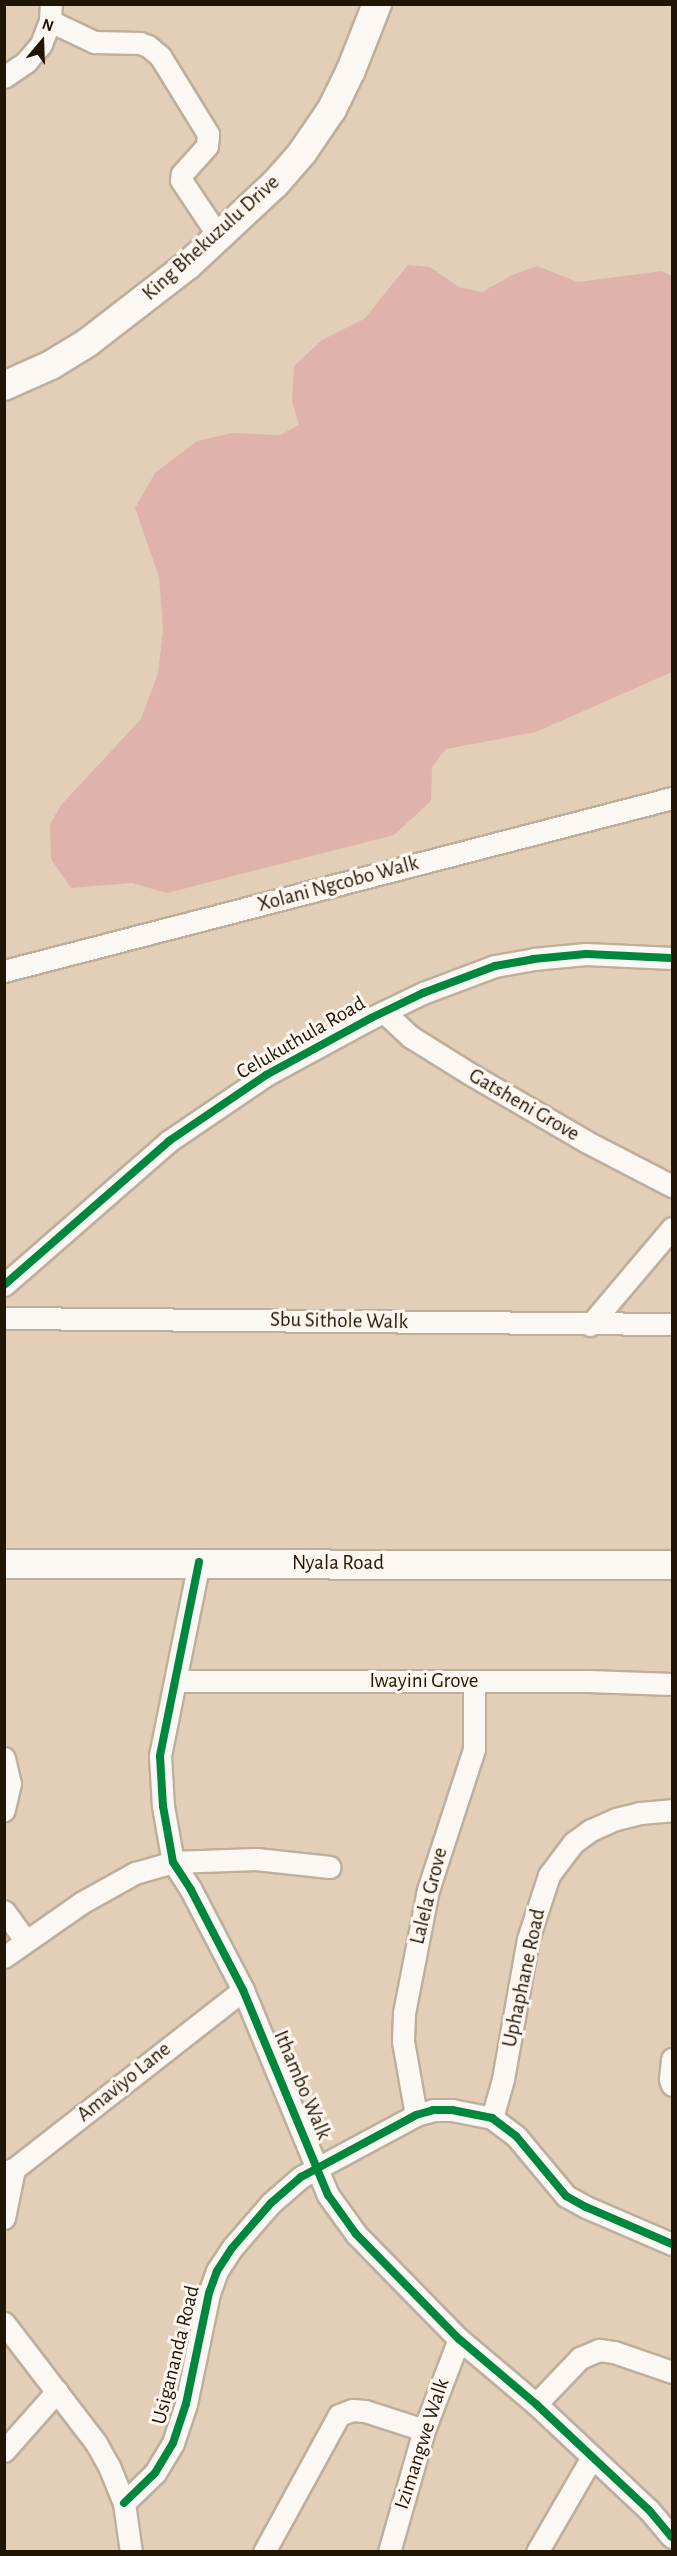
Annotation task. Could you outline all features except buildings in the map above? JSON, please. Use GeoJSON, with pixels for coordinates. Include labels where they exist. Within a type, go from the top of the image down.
{"type":"FeatureCollection","features":[{"type":"Feature","properties":{"kind":"street","name":"King Bhekuzulu Drive"},"geometry":{"type":"LineString","coordinates":[[4,386],[51,364],[87,343],[219,237],[275,184],[302,153],[332,109],[351,70],[377,4]]}},
{"type":"Feature","properties":{"kind":"street"},"geometry":{"type":"LineString","coordinates":[[4,77],[26,62],[40,44],[51,13],[94,42],[141,43],[160,56],[208,134],[207,146],[182,174],[181,180],[219,237]]}},
{"type":"Feature","properties":{"kind":"street","name":"Xolani Ngcobo Walk"},"geometry":{"type":"LineString","coordinates":[[4,971],[672,798]]}},
{"type":"Feature","properties":{"kind":"street","name":"Celukuthula Road"},"geometry":{"type":"LineString","coordinates":[[4,1285],[169,1141],[266,1075],[384,1012],[423,993],[495,966],[533,959],[586,954],[672,958]]}},
{"type":"Feature","properties":{"kind":"street","name":"Gatsheni Grove"},"geometry":{"type":"LineString","coordinates":[[384,1012],[411,1037],[472,1075],[587,1142],[672,1186]]}},
{"type":"Feature","properties":{"kind":"street"},"geometry":{"type":"LineString","coordinates":[[590,1325],[672,1228]]}},
{"type":"Feature","properties":{"kind":"street","name":"Sbu Sithole Walk"},"geometry":{"type":"LineString","coordinates":[[4,1318],[672,1324]]}},
{"type":"Feature","properties":{"kind":"street","name":"Nyala Road"},"geometry":{"type":"LineString","coordinates":[[4,1564],[199,1562],[672,1565]]}},
{"type":"Feature","properties":{"kind":"street","name":"Ithambo Walk"},"geometry":{"type":"LineString","coordinates":[[199,1562],[160,1756],[163,1806],[173,1862],[191,1890],[243,1990],[328,2195],[356,2234],[459,2339],[536,2404],[649,2510],[672,2537]]}},
{"type":"Feature","properties":{"kind":"street","name":"Iwayini Grove"},"geometry":{"type":"LineString","coordinates":[[176,1681],[474,1680],[672,1684]]}},
{"type":"Feature","properties":{"kind":"street","name":"Lalela Grove"},"geometry":{"type":"LineString","coordinates":[[416,2115],[404,2041],[404,2013],[428,1890],[472,1755],[474,1680]]}},
{"type":"Feature","properties":{"kind":"street"},"geometry":{"type":"LineString","coordinates":[[4,1758],[10,1783],[4,1810]]}},
{"type":"Feature","properties":{"kind":"street","name":"Uphaphane Road"},"geometry":{"type":"LineString","coordinates":[[492,2118],[503,2079],[528,1940],[549,1875],[573,1843],[591,1830],[616,1819],[672,1810]]}},
{"type":"Feature","properties":{"kind":"street"},"geometry":{"type":"LineString","coordinates":[[4,1957],[81,1903],[135,1873],[173,1862],[256,1859],[330,1867]]}},
{"type":"Feature","properties":{"kind":"street"},"geometry":{"type":"LineString","coordinates":[[4,1911],[26,1941]]}},
{"type":"Feature","properties":{"kind":"street","name":"Amaviyo Lane"},"geometry":{"type":"LineString","coordinates":[[9,2170],[243,1990]]}},
{"type":"Feature","properties":{"kind":"street"},"geometry":{"type":"LineString","coordinates":[[672,2059],[670,2079],[672,2085]]}},
{"type":"Feature","properties":{"kind":"street","name":"Usigananda Road"},"geometry":{"type":"LineString","coordinates":[[124,2503],[155,2473],[173,2443],[186,2404],[203,2315],[217,2271],[250,2226],[278,2196],[301,2177],[416,2115],[433,2110],[452,2110],[492,2118]]}},
{"type":"Feature","properties":{"kind":"street"},"geometry":{"type":"LineString","coordinates":[[492,2118],[516,2136],[566,2196],[586,2208],[672,2244]]}},
{"type":"Feature","properties":{"kind":"street"},"geometry":{"type":"LineString","coordinates":[[4,2218],[9,2170]]}},
{"type":"Feature","properties":{"kind":"street"},"geometry":{"type":"LineString","coordinates":[[4,2323],[96,2443],[109,2466],[124,2503],[131,2552]]}},
{"type":"Feature","properties":{"kind":"street","name":"Izimangwe Walk"},"geometry":{"type":"LineString","coordinates":[[389,2552],[424,2430],[459,2339]]}},
{"type":"Feature","properties":{"kind":"street"},"geometry":{"type":"LineString","coordinates":[[536,2404],[580,2358],[599,2350],[614,2352],[672,2372]]}},
{"type":"Feature","properties":{"kind":"street"},"geometry":{"type":"LineString","coordinates":[[4,2451],[57,2391]]}},
{"type":"Feature","properties":{"kind":"street"},"geometry":{"type":"LineString","coordinates":[[264,2552],[301,2489],[339,2415],[352,2410],[365,2411],[424,2430]]}},
{"type":"Feature","properties":{"kind":"street"},"geometry":{"type":"LineString","coordinates":[[537,2552],[592,2457]]}},
{"type":"Feature","properties":{"kind":"shaded area"},"geometry":{"type":"Polygon","coordinates":[[[408,265],[430,267],[459,287],[482,292],[512,275],[537,266],[578,282],[662,271],[672,276],[672,672],[536,732],[446,749],[432,767],[431,801],[394,835],[167,893],[132,883],[71,888],[51,859],[50,824],[62,804],[141,719],[158,673],[163,630],[159,577],[135,508],[155,473],[197,441],[232,433],[280,435],[299,425],[292,401],[294,366],[322,340],[364,319],[408,265]]]}},
{"type":"Feature","properties":{"kind":"cycle path"},"geometry":{"type":"LineString","coordinates":[[4,1285],[169,1141],[266,1075],[371,1018],[423,993],[495,966],[533,959],[586,954],[672,958]]}},
{"type":"Feature","properties":{"kind":"cycle path"},"geometry":{"type":"LineString","coordinates":[[199,1562],[160,1756],[163,1806],[173,1862],[191,1890],[243,1990],[328,2195],[356,2234],[459,2339],[536,2404],[649,2510],[672,2537]]}},
{"type":"Feature","properties":{"kind":"cycle path"},"geometry":{"type":"LineString","coordinates":[[124,2503],[155,2473],[173,2443],[186,2404],[209,2293],[217,2271],[232,2248],[271,2203],[301,2177],[416,2115],[433,2110],[452,2110],[492,2118],[516,2136],[566,2196],[672,2244]]}}]}
